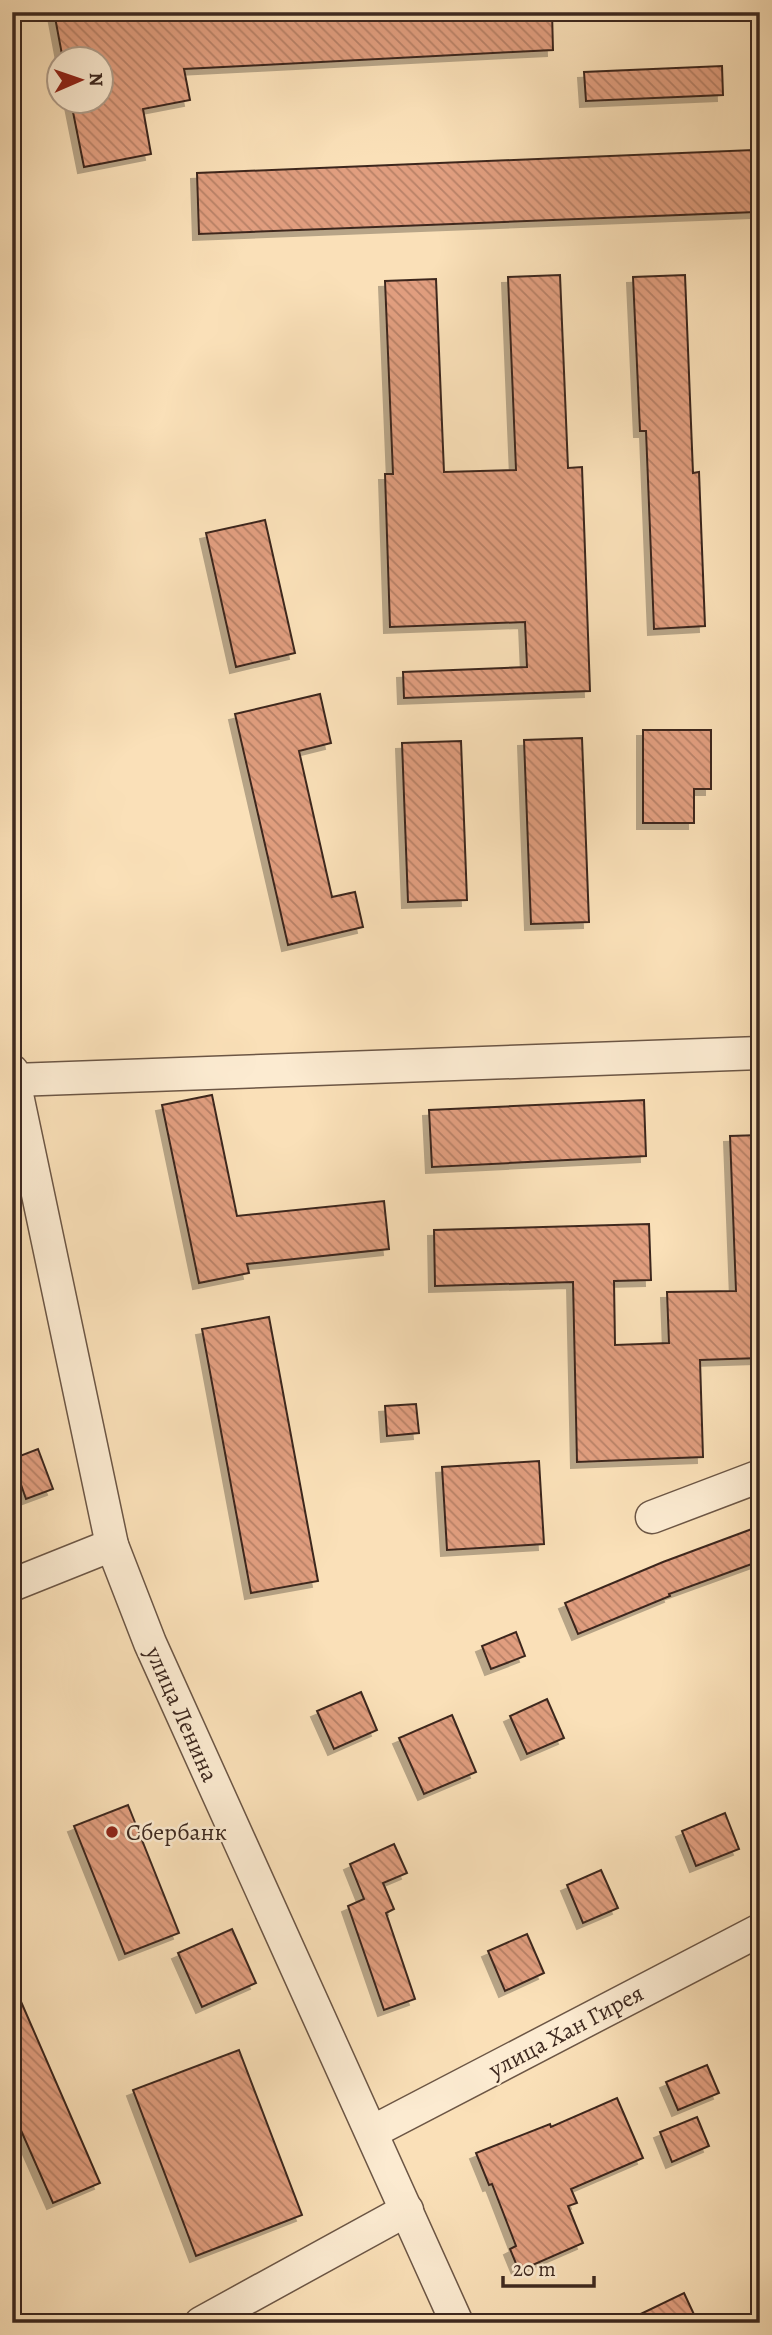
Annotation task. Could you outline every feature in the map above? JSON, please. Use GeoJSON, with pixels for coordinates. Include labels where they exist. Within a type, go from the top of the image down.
{"type":"FeatureCollection","features":[{"type":"Feature","properties":{"kind":"street"},"geometry":{"type":"LineString","coordinates":[[13,1075],[760,1053]]}},
{"type":"Feature","properties":{"kind":"street","name":"улица Ленина"},"geometry":{"type":"LineString","coordinates":[[13,1075],[113,1545],[150,1643],[457,2323]]}},
{"type":"Feature","properties":{"kind":"street"},"geometry":{"type":"LineString","coordinates":[[652,1517],[760,1476]]}},
{"type":"Feature","properties":{"kind":"street"},"geometry":{"type":"LineString","coordinates":[[12,1586],[113,1545]]}},
{"type":"Feature","properties":{"kind":"street","name":"улица Хан Гирея"},"geometry":{"type":"LineString","coordinates":[[372,2132],[760,1930]]}},
{"type":"Feature","properties":{"kind":"street"},"geometry":{"type":"LineString","coordinates":[[201,2323],[407,2210]]}},
{"type":"Feature","properties":{"kind":"building"},"geometry":{"type":"Polygon","coordinates":[[[54,12],[552,12],[553,50],[184,69],[190,100],[143,109],[151,154],[84,167],[74,116],[116,116],[116,46],[60,46],[54,12]]]}},
{"type":"Feature","properties":{"kind":"building"},"geometry":{"type":"Polygon","coordinates":[[[722,66],[723,95],[586,101],[584,72],[722,66]]]}},
{"type":"Feature","properties":{"kind":"building"},"geometry":{"type":"Polygon","coordinates":[[[753,150],[756,212],[199,234],[197,173],[753,150]]]}},
{"type":"Feature","properties":{"kind":"building"},"geometry":{"type":"Polygon","coordinates":[[[560,275],[568,468],[582,467],[590,691],[404,698],[403,672],[527,667],[525,622],[390,627],[385,474],[393,474],[385,281],[436,279],[444,472],[516,470],[508,277],[560,275]]]}},
{"type":"Feature","properties":{"kind":"building"},"geometry":{"type":"Polygon","coordinates":[[[685,275],[693,473],[699,472],[705,626],[654,629],[646,431],[640,431],[633,277],[685,275]]]}},
{"type":"Feature","properties":{"kind":"building"},"geometry":{"type":"Polygon","coordinates":[[[265,520],[295,653],[236,667],[206,533],[265,520]]]}},
{"type":"Feature","properties":{"kind":"building"},"geometry":{"type":"Polygon","coordinates":[[[320,694],[331,743],[299,751],[332,897],[355,892],[363,927],[288,945],[235,714],[320,694]]]}},
{"type":"Feature","properties":{"kind":"building"},"geometry":{"type":"Polygon","coordinates":[[[643,730],[711,730],[711,789],[694,789],[694,823],[643,823],[643,730]]]}},
{"type":"Feature","properties":{"kind":"building"},"geometry":{"type":"Polygon","coordinates":[[[582,738],[589,922],[531,924],[524,740],[582,738]]]}},
{"type":"Feature","properties":{"kind":"building"},"geometry":{"type":"Polygon","coordinates":[[[461,741],[467,900],[408,902],[402,743],[461,741]]]}},
{"type":"Feature","properties":{"kind":"building"},"geometry":{"type":"Polygon","coordinates":[[[212,1095],[237,1216],[384,1201],[389,1249],[247,1264],[249,1273],[199,1283],[162,1105],[212,1095]]]}},
{"type":"Feature","properties":{"kind":"building"},"geometry":{"type":"Polygon","coordinates":[[[644,1100],[646,1156],[432,1167],[429,1110],[644,1100]]]}},
{"type":"Feature","properties":{"kind":"building"},"geometry":{"type":"Polygon","coordinates":[[[760,1135],[760,1358],[700,1360],[703,1457],[577,1462],[573,1282],[435,1286],[434,1230],[649,1224],[651,1280],[614,1281],[615,1345],[669,1343],[667,1292],[736,1291],[730,1136],[760,1135]]]}},
{"type":"Feature","properties":{"kind":"building"},"geometry":{"type":"Polygon","coordinates":[[[269,1317],[318,1581],[251,1593],[202,1329],[269,1317]]]}},
{"type":"Feature","properties":{"kind":"building"},"geometry":{"type":"Polygon","coordinates":[[[416,1404],[419,1433],[387,1436],[385,1406],[416,1404]]]}},
{"type":"Feature","properties":{"kind":"building"},"geometry":{"type":"Polygon","coordinates":[[[38,1449],[53,1489],[26,1499],[12,1459],[38,1449]]]}},
{"type":"Feature","properties":{"kind":"building"},"geometry":{"type":"Polygon","coordinates":[[[539,1461],[544,1544],[447,1550],[442,1467],[539,1461]]]}},
{"type":"Feature","properties":{"kind":"building"},"geometry":{"type":"Polygon","coordinates":[[[760,1526],[760,1561],[669,1594],[670,1596],[578,1634],[565,1603],[663,1562],[760,1526]]]}},
{"type":"Feature","properties":{"kind":"building"},"geometry":{"type":"Polygon","coordinates":[[[516,1632],[525,1656],[491,1669],[482,1646],[516,1632]]]}},
{"type":"Feature","properties":{"kind":"building"},"geometry":{"type":"Polygon","coordinates":[[[361,1692],[377,1730],[334,1749],[317,1711],[361,1692]]]}},
{"type":"Feature","properties":{"kind":"building"},"geometry":{"type":"Polygon","coordinates":[[[547,1699],[564,1738],[527,1754],[510,1716],[547,1699]]]}},
{"type":"Feature","properties":{"kind":"building"},"geometry":{"type":"Polygon","coordinates":[[[452,1715],[476,1772],[424,1794],[399,1738],[452,1715]]]}},
{"type":"Feature","properties":{"kind":"building"},"geometry":{"type":"Polygon","coordinates":[[[128,1805],[179,1933],[125,1954],[74,1826],[128,1805]]]}},
{"type":"Feature","properties":{"kind":"building"},"geometry":{"type":"Polygon","coordinates":[[[725,1813],[739,1849],[696,1866],[682,1831],[725,1813]]]}},
{"type":"Feature","properties":{"kind":"building"},"geometry":{"type":"Polygon","coordinates":[[[394,1844],[407,1873],[383,1883],[394,1909],[386,1913],[415,1999],[384,2010],[348,1906],[364,1899],[350,1864],[394,1844]]]}},
{"type":"Feature","properties":{"kind":"building"},"geometry":{"type":"Polygon","coordinates":[[[601,1870],[618,1908],[583,1923],[567,1885],[601,1870]]]}},
{"type":"Feature","properties":{"kind":"building"},"geometry":{"type":"Polygon","coordinates":[[[232,1929],[256,1983],[202,2007],[178,1953],[232,1929]]]}},
{"type":"Feature","properties":{"kind":"building"},"geometry":{"type":"Polygon","coordinates":[[[527,1934],[544,1973],[505,1991],[488,1951],[527,1934]]]}},
{"type":"Feature","properties":{"kind":"building"},"geometry":{"type":"Polygon","coordinates":[[[12,1981],[100,2183],[53,2203],[12,2110],[12,1981]]]}},
{"type":"Feature","properties":{"kind":"building"},"geometry":{"type":"Polygon","coordinates":[[[239,2050],[302,2215],[196,2256],[133,2090],[239,2050]]]}},
{"type":"Feature","properties":{"kind":"building"},"geometry":{"type":"Polygon","coordinates":[[[707,2065],[719,2093],[678,2110],[666,2082],[707,2065]]]}},
{"type":"Feature","properties":{"kind":"building"},"geometry":{"type":"Polygon","coordinates":[[[617,2098],[643,2158],[571,2189],[577,2203],[568,2206],[583,2243],[519,2271],[510,2249],[516,2246],[492,2184],[489,2185],[476,2153],[550,2124],[551,2127],[617,2098]]]}},
{"type":"Feature","properties":{"kind":"building"},"geometry":{"type":"Polygon","coordinates":[[[697,2117],[709,2146],[672,2162],[660,2132],[697,2117]]]}},
{"type":"Feature","properties":{"kind":"building"},"geometry":{"type":"Polygon","coordinates":[[[684,2293],[698,2323],[622,2323],[684,2293]]]}},
{"type":"Feature","properties":{"kind":"place","name":"Сбербанк"},"geometry":{"type":"Point","coordinates":[112,1832]}}]}
